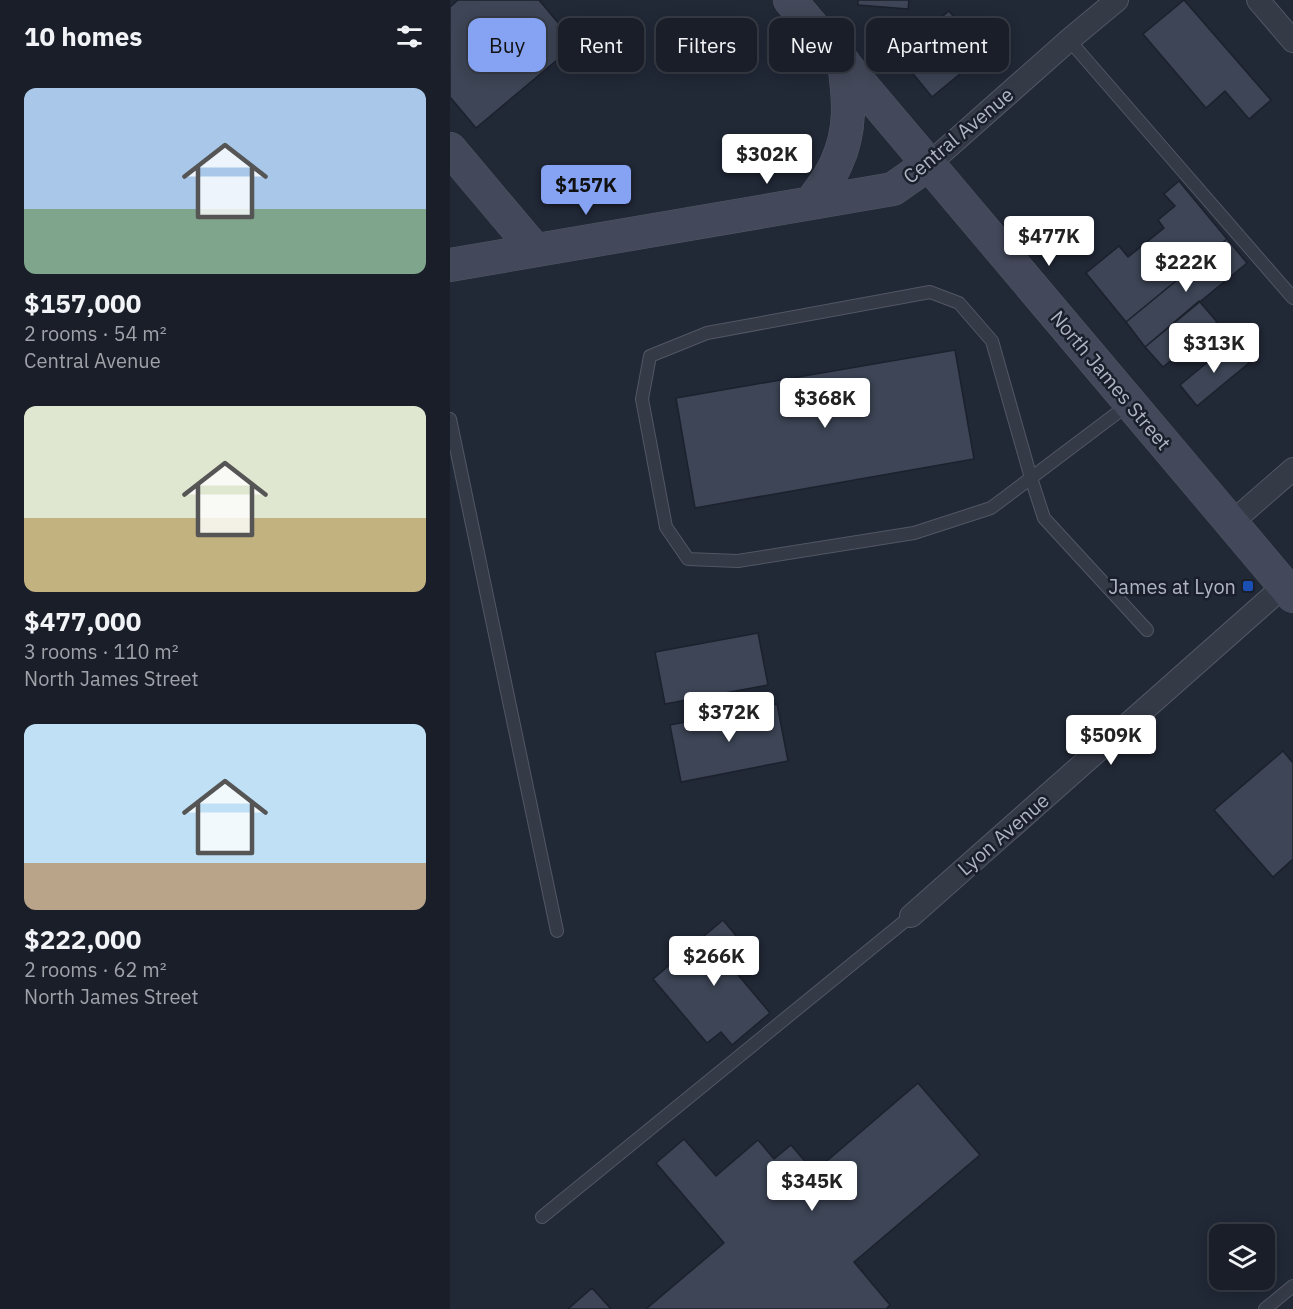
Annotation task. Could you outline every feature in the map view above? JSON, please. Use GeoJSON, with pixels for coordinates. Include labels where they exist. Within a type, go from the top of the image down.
{"type":"FeatureCollection","features":[{"type":"Feature","properties":{"kind":"main road","name":"North James Street"},"geometry":{"type":"LineString","coordinates":[[790,0],[805,18]]}},
{"type":"Feature","properties":{"kind":"main road"},"geometry":{"type":"LineString","coordinates":[[811,203],[836,165],[846,136],[849,104],[845,72]]}},
{"type":"Feature","properties":{"kind":"main road","name":"North James Street"},"geometry":{"type":"LineString","coordinates":[[852,72],[1230,524],[1289,591]]}},
{"type":"Feature","properties":{"kind":"main road"},"geometry":{"type":"LineString","coordinates":[[450,149],[535,250]]}},
{"type":"Feature","properties":{"kind":"main road","name":"Central Avenue"},"geometry":{"type":"LineString","coordinates":[[450,265],[893,189],[930,163]]}},
{"type":"Feature","properties":{"kind":"street","name":"Central Avenue"},"geometry":{"type":"LineString","coordinates":[[930,163],[1117,0]]}},
{"type":"Feature","properties":{"kind":"street"},"geometry":{"type":"LineString","coordinates":[[1258,0],[1293,41]]}},
{"type":"Feature","properties":{"kind":"street"},"geometry":{"type":"LineString","coordinates":[[1230,524],[1293,470]]}},
{"type":"Feature","properties":{"kind":"street","name":"Lyon Avenue"},"geometry":{"type":"LineString","coordinates":[[911,916],[1289,591]]}},
{"type":"Feature","properties":{"kind":"lane"},"geometry":{"type":"LineString","coordinates":[[1069,40],[1293,298]]}},
{"type":"Feature","properties":{"kind":"lane"},"geometry":{"type":"LineString","coordinates":[[1130,403],[1031,478],[991,508],[914,533],[738,561],[688,559],[666,527],[642,399],[650,356],[707,333],[930,292],[959,303],[992,340],[1031,478],[1044,518],[1147,630]]}},
{"type":"Feature","properties":{"kind":"lane"},"geometry":{"type":"LineString","coordinates":[[450,419],[557,931]]}},
{"type":"Feature","properties":{"kind":"lane"},"geometry":{"type":"LineString","coordinates":[[542,1216],[911,916]]}},
{"type":"Feature","properties":{"kind":"lane"},"geometry":{"type":"LineString","coordinates":[[1265,1309],[1293,1286]]}},
{"type":"Feature","properties":{"kind":"building"},"geometry":{"type":"Polygon","coordinates":[[[458,0],[539,0],[558,23],[558,59],[546,69],[546,18],[468,18],[468,72],[543,72],[476,128],[450,97],[450,7],[458,0]]]}},
{"type":"Feature","properties":{"kind":"building"},"geometry":{"type":"Polygon","coordinates":[[[858,0],[909,0],[908,9],[858,5],[858,0]]]}},
{"type":"Feature","properties":{"kind":"building"},"geometry":{"type":"Polygon","coordinates":[[[1184,0],[1271,100],[1249,119],[1225,91],[1206,108],[1143,34],[1184,0]]]}},
{"type":"Feature","properties":{"kind":"building"},"geometry":{"type":"Polygon","coordinates":[[[949,11],[955,18],[941,18],[949,11]]]}},
{"type":"Feature","properties":{"kind":"building"},"geometry":{"type":"Polygon","coordinates":[[[912,72],[962,72],[932,97],[912,72]]]}},
{"type":"Feature","properties":{"kind":"building"},"geometry":{"type":"Polygon","coordinates":[[[1179,181],[1227,239],[1126,322],[1086,273],[1119,246],[1128,257],[1164,228],[1158,220],[1175,206],[1164,194],[1179,181]]]}},
{"type":"Feature","properties":{"kind":"building"},"geometry":{"type":"Polygon","coordinates":[[[1227,239],[1247,263],[1145,347],[1126,322],[1227,239]]]}},
{"type":"Feature","properties":{"kind":"building"},"geometry":{"type":"Polygon","coordinates":[[[1199,301],[1217,322],[1163,367],[1145,347],[1199,301]]]}},
{"type":"Feature","properties":{"kind":"building"},"geometry":{"type":"Polygon","coordinates":[[[1232,342],[1249,363],[1197,406],[1180,385],[1232,342]]]}},
{"type":"Feature","properties":{"kind":"building"},"geometry":{"type":"Polygon","coordinates":[[[955,350],[974,459],[695,508],[676,398],[955,350]]]}},
{"type":"Feature","properties":{"kind":"building"},"geometry":{"type":"Polygon","coordinates":[[[758,633],[768,685],[665,704],[655,652],[758,633]]]}},
{"type":"Feature","properties":{"kind":"building"},"geometry":{"type":"Polygon","coordinates":[[[777,704],[788,761],[681,782],[670,725],[777,704]]]}},
{"type":"Feature","properties":{"kind":"building"},"geometry":{"type":"Polygon","coordinates":[[[1283,751],[1293,763],[1293,859],[1273,877],[1214,810],[1283,751]]]}},
{"type":"Feature","properties":{"kind":"building"},"geometry":{"type":"Polygon","coordinates":[[[723,920],[752,955],[734,970],[770,1013],[732,1045],[721,1032],[707,1043],[653,979],[723,920]]]}},
{"type":"Feature","properties":{"kind":"building"},"geometry":{"type":"Polygon","coordinates":[[[918,1083],[980,1155],[854,1262],[890,1305],[886,1309],[646,1309],[724,1243],[656,1163],[684,1139],[716,1176],[758,1140],[774,1159],[791,1145],[814,1172],[918,1083]]]}},
{"type":"Feature","properties":{"kind":"building"},"geometry":{"type":"Polygon","coordinates":[[[592,1288],[611,1309],[568,1309],[592,1288]]]}},
{"type":"Feature","properties":{"kind":"place","name":"James at Lyon"},"geometry":{"type":"Point","coordinates":[1248,586]}}]}
